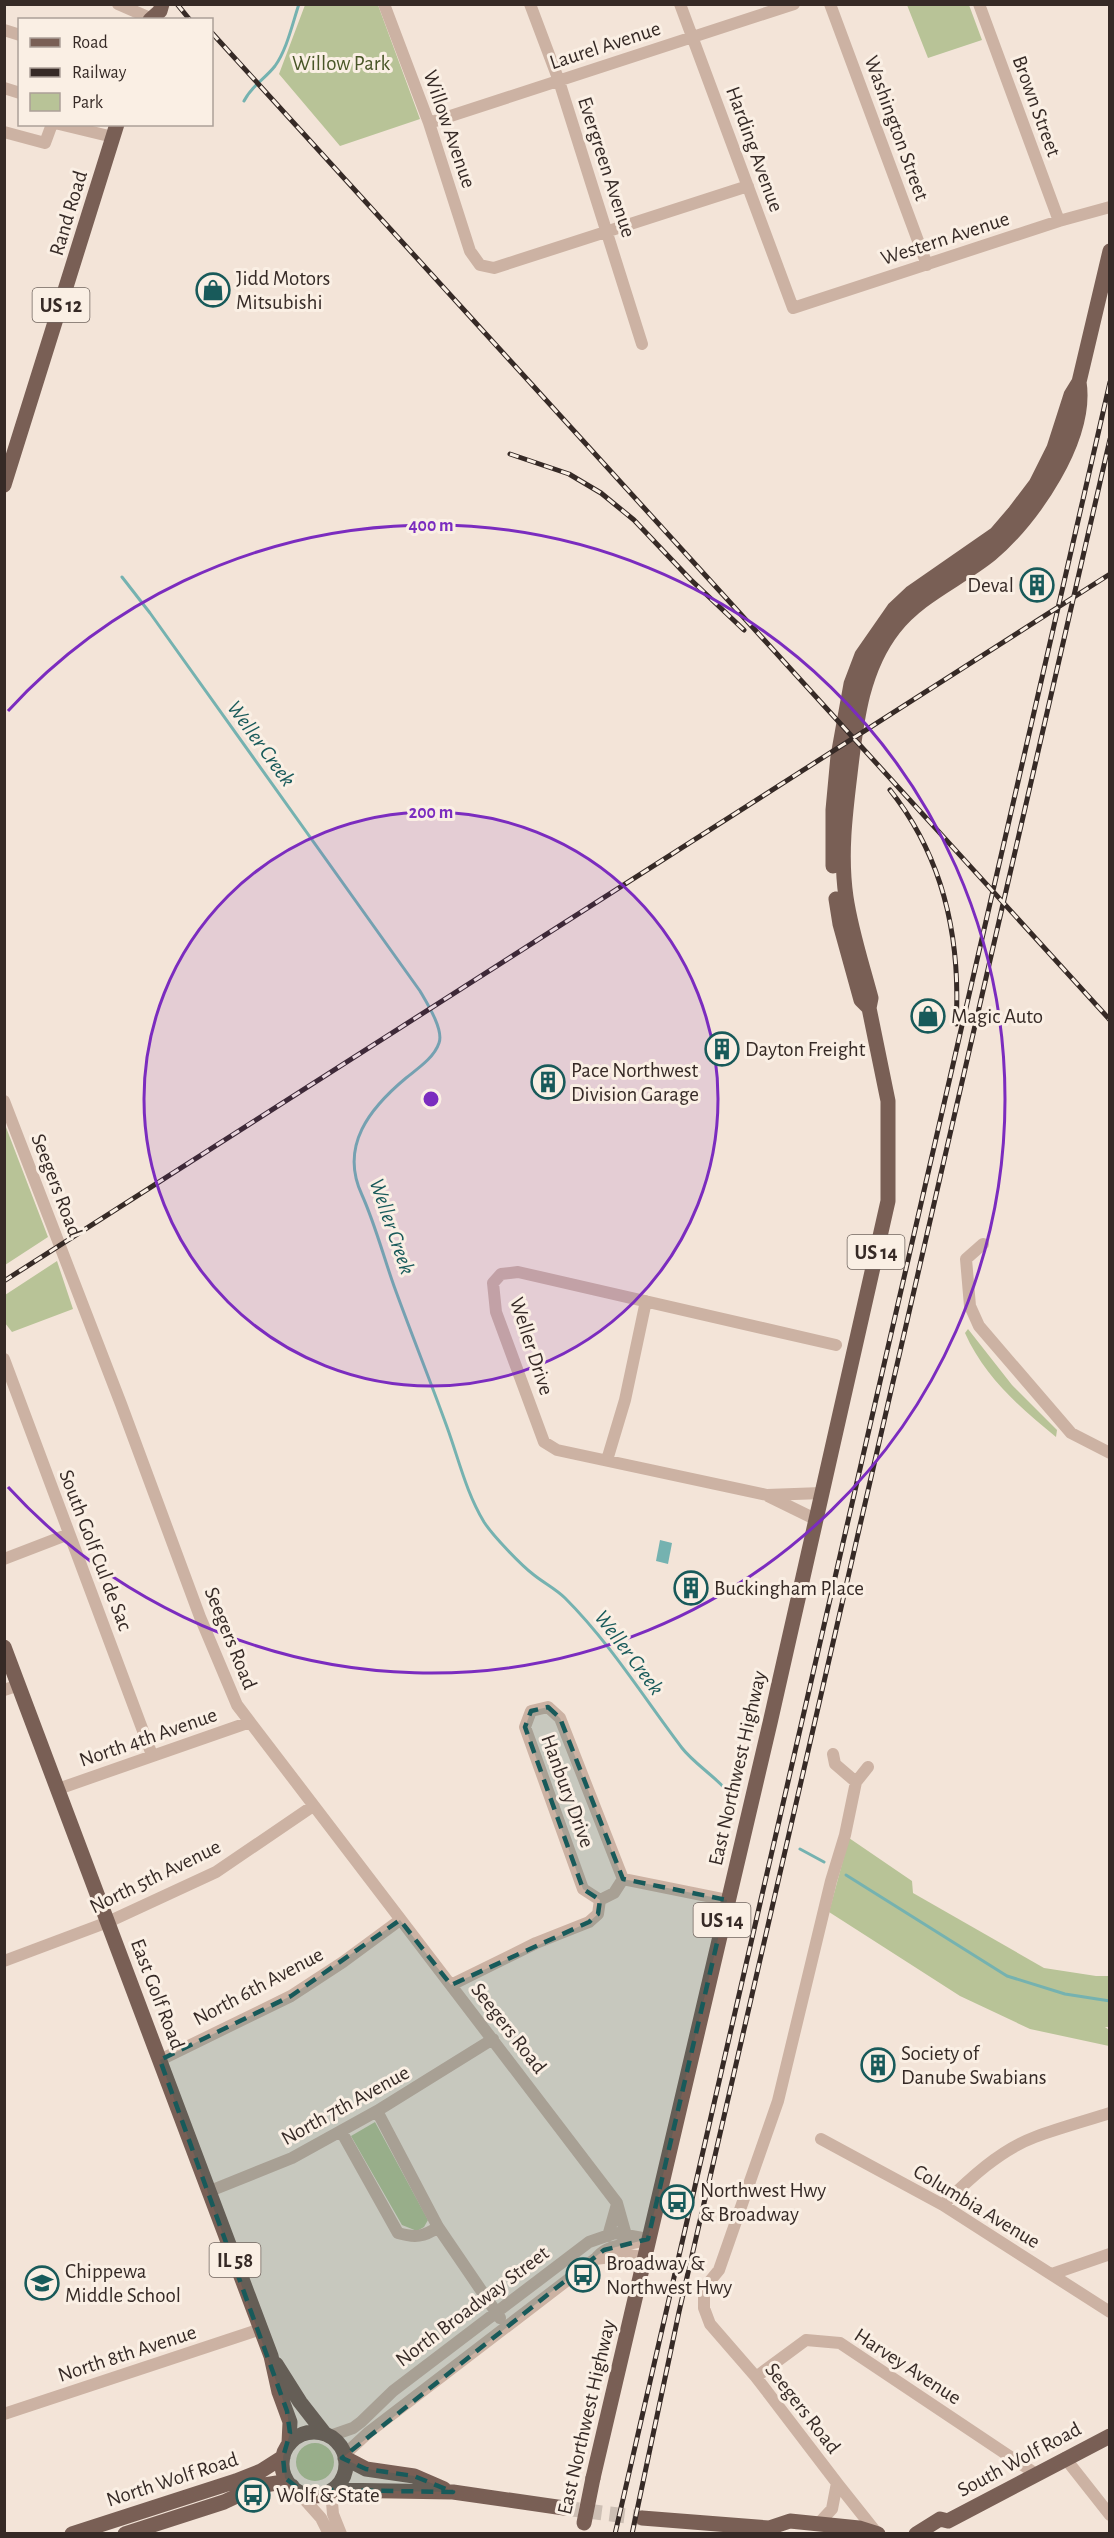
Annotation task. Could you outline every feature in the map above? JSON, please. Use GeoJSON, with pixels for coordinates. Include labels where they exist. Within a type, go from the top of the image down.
{"type":"FeatureCollection","features":[{"type":"Feature","properties":{"kind":"main road"},"geometry":{"type":"LineString","coordinates":[[149,14],[160,11],[162,4]]}},
{"type":"Feature","properties":{"kind":"main road","name":"Rand Road"},"geometry":{"type":"LineString","coordinates":[[4,485],[115,131]]}},
{"type":"Feature","properties":{"kind":"main road","name":"East Northwest Highway"},"geometry":{"type":"LineString","coordinates":[[583,2528],[648,2239],[770,1723],[888,1201],[888,1101],[869,1008],[861,999],[840,924],[832,857],[836,773],[851,684],[862,655],[894,609],[910,593],[950,568],[996,534],[1036,484],[1054,448],[1071,395],[1079,382],[1110,251]]}},
{"type":"Feature","properties":{"kind":"main road","name":"East Golf Road"},"geometry":{"type":"LineString","coordinates":[[4,1647],[12,1688],[58,1789],[271,2356],[279,2392],[290,2422],[286,2450]]}},
{"type":"Feature","properties":{"kind":"main road","name":"East Golf Road"},"geometry":{"type":"LineString","coordinates":[[271,2356],[300,2402],[328,2435]]}},
{"type":"Feature","properties":{"kind":"main road"},"geometry":{"type":"LineString","coordinates":[[286,2450],[306,2433],[328,2435]]}},
{"type":"Feature","properties":{"kind":"main road","name":"IL 58"},"geometry":{"type":"LineString","coordinates":[[328,2435],[341,2448],[345,2457]]}},
{"type":"Feature","properties":{"kind":"main road","name":"South Wolf Road"},"geometry":{"type":"LineString","coordinates":[[916,2534],[940,2519],[944,2529],[1036,2474],[1110,2436]]}},
{"type":"Feature","properties":{"kind":"main road","name":"IL 58"},"geometry":{"type":"LineString","coordinates":[[286,2450],[285,2478],[294,2488]]}},
{"type":"Feature","properties":{"kind":"main road","name":"North Wolf Road"},"geometry":{"type":"LineString","coordinates":[[72,2534],[236,2481],[261,2471],[286,2450]]}},
{"type":"Feature","properties":{"kind":"main road"},"geometry":{"type":"LineString","coordinates":[[331,2490],[340,2481],[345,2470],[345,2457],[366,2469],[414,2476],[453,2492]]}},
{"type":"Feature","properties":{"kind":"main road","name":"North Wolf Road"},"geometry":{"type":"LineString","coordinates":[[125,2534],[224,2502],[258,2486],[277,2483],[294,2488]]}},
{"type":"Feature","properties":{"kind":"main road"},"geometry":{"type":"LineString","coordinates":[[294,2488],[314,2495],[331,2490],[453,2492],[564,2508]]}},
{"type":"Feature","properties":{"kind":"main road"},"geometry":{"type":"LineString","coordinates":[[642,2518],[774,2531],[790,2521],[859,2528],[877,2533]]}},
{"type":"Feature","properties":{"kind":"street"},"geometry":{"type":"LineString","coordinates":[[118,4],[149,14]]}},
{"type":"Feature","properties":{"kind":"street","name":"Willow Avenue"},"geometry":{"type":"LineString","coordinates":[[384,4],[429,123],[471,251],[480,265],[494,268],[608,231]]}},
{"type":"Feature","properties":{"kind":"street","name":"Evergreen Avenue"},"geometry":{"type":"LineString","coordinates":[[530,4],[559,81],[642,344]]}},
{"type":"Feature","properties":{"kind":"street","name":"Harding Avenue"},"geometry":{"type":"LineString","coordinates":[[680,4],[793,308]]}},
{"type":"Feature","properties":{"kind":"street","name":"Laurel Avenue"},"geometry":{"type":"LineString","coordinates":[[429,123],[794,4]]}},
{"type":"Feature","properties":{"kind":"street","name":"Washington Street"},"geometry":{"type":"LineString","coordinates":[[830,4],[927,266]]}},
{"type":"Feature","properties":{"kind":"street","name":"Brown Street"},"geometry":{"type":"LineString","coordinates":[[979,4],[1059,221]]}},
{"type":"Feature","properties":{"kind":"street"},"geometry":{"type":"LineString","coordinates":[[4,132],[45,143],[51,126]]}},
{"type":"Feature","properties":{"kind":"street"},"geometry":{"type":"LineString","coordinates":[[75,126],[115,131]]}},
{"type":"Feature","properties":{"kind":"street"},"geometry":{"type":"LineString","coordinates":[[608,231],[748,186]]}},
{"type":"Feature","properties":{"kind":"street","name":"Western Avenue"},"geometry":{"type":"LineString","coordinates":[[793,308],[1059,221],[1110,207]]}},
{"type":"Feature","properties":{"kind":"street","name":"Seegers Road"},"geometry":{"type":"LineString","coordinates":[[4,1101],[218,1664],[237,1705],[617,2203],[626,2235]]}},
{"type":"Feature","properties":{"kind":"street"},"geometry":{"type":"LineString","coordinates":[[983,1244],[966,1259],[970,1306],[979,1326],[1071,1433],[1110,1453]]}},
{"type":"Feature","properties":{"kind":"street","name":"Weller Drive"},"geometry":{"type":"LineString","coordinates":[[608,1460],[557,1450],[544,1442],[496,1312],[493,1283],[501,1274],[518,1272],[646,1301]]}},
{"type":"Feature","properties":{"kind":"street"},"geometry":{"type":"LineString","coordinates":[[815,1519],[767,1495],[608,1460],[646,1301],[836,1345]]}},
{"type":"Feature","properties":{"kind":"street","name":"South Golf Cul de Sac"},"geometry":{"type":"LineString","coordinates":[[4,1359],[152,1755]]}},
{"type":"Feature","properties":{"kind":"street"},"geometry":{"type":"LineString","coordinates":[[767,1495],[822,1493]]}},
{"type":"Feature","properties":{"kind":"street"},"geometry":{"type":"LineString","coordinates":[[4,1559],[69,1534]]}},
{"type":"Feature","properties":{"kind":"street","name":"Hanbury Drive"},"geometry":{"type":"LineString","coordinates":[[600,1900],[583,1889],[525,1727],[531,1712],[548,1707],[560,1718],[623,1879]]}},
{"type":"Feature","properties":{"kind":"street","name":"North 4th Avenue"},"geometry":{"type":"LineString","coordinates":[[58,1789],[250,1722]]}},
{"type":"Feature","properties":{"kind":"street"},"geometry":{"type":"LineString","coordinates":[[834,1754],[835,1764],[856,1782],[868,1767]]}},
{"type":"Feature","properties":{"kind":"street","name":"Seegers Road"},"geometry":{"type":"LineString","coordinates":[[856,1782],[845,1835],[831,1881],[778,2101],[720,2270],[710,2281],[704,2295],[704,2308],[710,2324],[756,2377],[877,2533]]}},
{"type":"Feature","properties":{"kind":"street","name":"North 5th Avenue"},"geometry":{"type":"LineString","coordinates":[[4,1961],[108,1922],[216,1872],[313,1806]]}},
{"type":"Feature","properties":{"kind":"street"},"geometry":{"type":"LineString","coordinates":[[451,1985],[536,1943],[589,1923],[598,1914],[600,1900],[614,1893],[623,1879],[727,1900]]}},
{"type":"Feature","properties":{"kind":"street","name":"North 6th Avenue"},"geometry":{"type":"LineString","coordinates":[[160,2060],[291,1996],[343,1962],[400,1920]]}},
{"type":"Feature","properties":{"kind":"street","name":"North 7th Avenue"},"geometry":{"type":"LineString","coordinates":[[210,2192],[292,2158],[377,2111],[493,2039]]}},
{"type":"Feature","properties":{"kind":"street"},"geometry":{"type":"LineString","coordinates":[[377,2111],[438,2227],[505,2326]]}},
{"type":"Feature","properties":{"kind":"street"},"geometry":{"type":"LineString","coordinates":[[943,2205],[966,2182],[1033,2137],[1110,2113]]}},
{"type":"Feature","properties":{"kind":"street"},"geometry":{"type":"LineString","coordinates":[[341,2131],[398,2233],[412,2238],[426,2235],[438,2227]]}},
{"type":"Feature","properties":{"kind":"street","name":"Columbia Avenue"},"geometry":{"type":"LineString","coordinates":[[821,2139],[943,2205],[1110,2312]]}},
{"type":"Feature","properties":{"kind":"street"},"geometry":{"type":"LineString","coordinates":[[608,2236],[617,2203]]}},
{"type":"Feature","properties":{"kind":"street","name":"North Broadway Street"},"geometry":{"type":"LineString","coordinates":[[328,2435],[353,2428],[393,2391],[589,2242],[615,2234],[648,2239]]}},
{"type":"Feature","properties":{"kind":"street"},"geometry":{"type":"LineString","coordinates":[[595,2259],[604,2250],[614,2246],[633,2244],[648,2239]]}},
{"type":"Feature","properties":{"kind":"street"},"geometry":{"type":"LineString","coordinates":[[1052,2274],[1110,2254]]}},
{"type":"Feature","properties":{"kind":"street","name":"North Broadway Street"},"geometry":{"type":"LineString","coordinates":[[345,2457],[369,2432],[595,2259],[627,2255],[644,2257]]}},
{"type":"Feature","properties":{"kind":"street","name":"North 8th Avenue"},"geometry":{"type":"LineString","coordinates":[[4,2414],[261,2329]]}},
{"type":"Feature","properties":{"kind":"street","name":"Harvey Avenue"},"geometry":{"type":"LineString","coordinates":[[756,2377],[806,2340],[840,2343],[1036,2474]]}},
{"type":"Feature","properties":{"kind":"street"},"geometry":{"type":"LineString","coordinates":[[1065,2458],[1110,2515]]}},
{"type":"Feature","properties":{"kind":"street","name":"Seegers Road"},"geometry":{"type":"LineString","coordinates":[[819,2523],[832,2509],[837,2484]]}},
{"type":"Feature","properties":{"kind":"street"},"geometry":{"type":"LineString","coordinates":[[294,2488],[321,2518],[329,2534]]}},
{"type":"Feature","properties":{"kind":"street"},"geometry":{"type":"LineString","coordinates":[[331,2490],[333,2514],[341,2534]]}},
{"type":"Feature","properties":{"kind":"highlighted area"},"geometry":{"type":"Polygon","coordinates":[[[548,1707],[560,1718],[623,1879],[727,1900],[648,2239],[604,2250],[342,2458],[366,2469],[414,2476],[453,2492],[333,2490],[307,2495],[285,2478],[283,2457],[290,2433],[287,2411],[160,2060],[291,1996],[400,1920],[451,1985],[589,1922],[598,1914],[600,1900],[583,1889],[525,1727],[531,1711],[548,1707]]]}},
{"type":"Feature","properties":{"kind":"green space","name":"Willow Park"},"geometry":{"type":"Polygon","coordinates":[[[305,5],[378,5],[420,119],[340,146],[279,74],[305,5]]]}},
{"type":"Feature","properties":{"kind":"green space"},"geometry":{"type":"Polygon","coordinates":[[[907,5],[969,5],[982,40],[928,58],[907,5]]]}},
{"type":"Feature","properties":{"kind":"green space"},"geometry":{"type":"Polygon","coordinates":[[[4,1122],[48,1237],[5,1265],[4,1265],[4,1122]]]}},
{"type":"Feature","properties":{"kind":"green space"},"geometry":{"type":"Polygon","coordinates":[[[57,1261],[73,1309],[12,1332],[5,1323],[5,1295],[57,1261]]]}},
{"type":"Feature","properties":{"kind":"green space"},"geometry":{"type":"Polygon","coordinates":[[[968,1329],[1012,1385],[1057,1430],[1056,1437],[1016,1403],[993,1377],[973,1349],[965,1333],[968,1329]]]}},
{"type":"Feature","properties":{"kind":"green space"},"geometry":{"type":"Polygon","coordinates":[[[849,1838],[912,1881],[913,1893],[1044,1968],[1109,1976],[1109,2027],[1105,2027],[1109,2030],[1109,2046],[1030,2029],[960,1996],[829,1912],[849,1838]]]}},
{"type":"Feature","properties":{"kind":"green space"},"geometry":{"type":"Polygon","coordinates":[[[375,2122],[428,2220],[424,2227],[417,2231],[402,2225],[351,2136],[375,2122]]]}},
{"type":"Feature","properties":{"kind":"green space"},"geometry":{"type":"Polygon","coordinates":[[[315,2443],[329,2448],[334,2462],[329,2476],[315,2481],[301,2476],[296,2462],[301,2448],[315,2443]]]}},
{"type":"Feature","properties":{"kind":"water"},"geometry":{"type":"Polygon","coordinates":[[[660,1540],[672,1543],[668,1564],[656,1561],[660,1540]]]}},
{"type":"Feature","properties":{"kind":"waterway","name":"Weller Creek"},"geometry":{"type":"LineString","coordinates":[[244,101],[251,90],[275,66],[283,52],[299,4]]}},
{"type":"Feature","properties":{"kind":"waterway","name":"Weller Creek"},"geometry":{"type":"LineString","coordinates":[[122,577],[420,991],[437,1024],[440,1038],[437,1048],[425,1063],[393,1090],[370,1115],[356,1144],[354,1160],[356,1177],[394,1286],[478,1511],[488,1528],[515,1558],[561,1595],[581,1615],[612,1652],[682,1748],[728,1792],[732,1799]]}},
{"type":"Feature","properties":{"kind":"waterway","name":"Weller Creek"},"geometry":{"type":"LineString","coordinates":[[800,1849],[824,1862]]}},
{"type":"Feature","properties":{"kind":"waterway","name":"Weller Creek"},"geometry":{"type":"LineString","coordinates":[[846,1875],[1007,1976],[1065,1994],[1110,2001]]}},
{"type":"Feature","properties":{"kind":"tunnel"},"geometry":{"type":"LineString","coordinates":[[564,2508],[642,2518]]}},
{"type":"Feature","properties":{"kind":"railway"},"geometry":{"type":"LineString","coordinates":[[177,4],[188,18]]}},
{"type":"Feature","properties":{"kind":"railway"},"geometry":{"type":"LineString","coordinates":[[213,34],[1110,1020]]}},
{"type":"Feature","properties":{"kind":"railway"},"geometry":{"type":"LineString","coordinates":[[615,2534],[1110,382]]}},
{"type":"Feature","properties":{"kind":"railway"},"geometry":{"type":"LineString","coordinates":[[632,2534],[679,2312],[1110,439]]}},
{"type":"Feature","properties":{"kind":"railway"},"geometry":{"type":"LineString","coordinates":[[510,454],[569,474],[601,493],[634,520],[690,579],[744,630]]}},
{"type":"Feature","properties":{"kind":"railway"},"geometry":{"type":"LineString","coordinates":[[4,1281],[1110,574]]}},
{"type":"Feature","properties":{"kind":"railway"},"geometry":{"type":"LineString","coordinates":[[890,790],[909,816],[924,843],[945,901],[952,931],[955,961],[956,1024]]}},
{"type":"Feature","properties":{"kind":"place","name":"Jidd Motors Mitsubishi"},"geometry":{"type":"Point","coordinates":[213,290]}},
{"type":"Feature","properties":{"kind":"place","name":"Deval"},"geometry":{"type":"Point","coordinates":[1037,585]}},
{"type":"Feature","properties":{"kind":"place","name":"Magic Auto"},"geometry":{"type":"Point","coordinates":[928,1016]}},
{"type":"Feature","properties":{"kind":"place","name":"Dayton Freight"},"geometry":{"type":"Point","coordinates":[722,1049]}},
{"type":"Feature","properties":{"kind":"place","name":"Pace Northwest Division Garage"},"geometry":{"type":"Point","coordinates":[548,1082]}},
{"type":"Feature","properties":{"kind":"place","name":"Buckingham Place"},"geometry":{"type":"Point","coordinates":[691,1588]}},
{"type":"Feature","properties":{"kind":"place","name":"Society of Danube Swabians"},"geometry":{"type":"Point","coordinates":[878,2065]}},
{"type":"Feature","properties":{"kind":"place","name":"Northwest Hwy & Broadway"},"geometry":{"type":"Point","coordinates":[677,2202]}},
{"type":"Feature","properties":{"kind":"place","name":"Broadway & Northwest Hwy"},"geometry":{"type":"Point","coordinates":[583,2275]}},
{"type":"Feature","properties":{"kind":"place","name":"Chippewa Middle School"},"geometry":{"type":"Point","coordinates":[42,2283]}},
{"type":"Feature","properties":{"kind":"place","name":"Wolf & State"},"geometry":{"type":"Point","coordinates":[253,2495]}}]}
